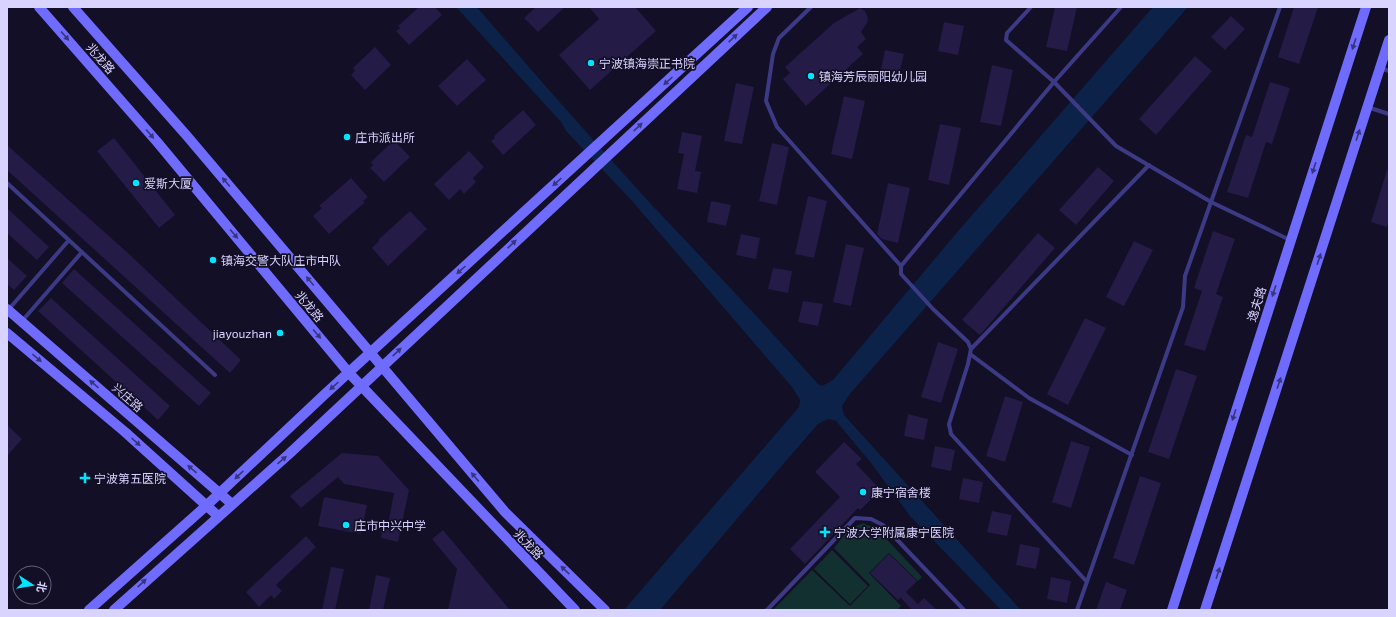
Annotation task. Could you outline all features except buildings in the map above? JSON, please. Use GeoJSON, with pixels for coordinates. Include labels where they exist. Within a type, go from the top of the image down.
{"type":"FeatureCollection","features":[{"type":"Feature","properties":{"kind":"main road","name":"兆龙路"},"geometry":{"type":"LineString","coordinates":[[39,7],[158,143],[361,386],[575,610]]}},
{"type":"Feature","properties":{"kind":"main road","name":"兆龙路"},"geometry":{"type":"LineString","coordinates":[[73,7],[187,136],[505,512],[605,610]]}},
{"type":"Feature","properties":{"kind":"main road"},"geometry":{"type":"LineString","coordinates":[[89,610],[206,506],[349,372],[748,7]]}},
{"type":"Feature","properties":{"kind":"main road"},"geometry":{"type":"LineString","coordinates":[[114,610],[361,386],[767,7]]}},
{"type":"Feature","properties":{"kind":"main road","name":"逸夫路"},"geometry":{"type":"LineString","coordinates":[[1172,610],[1366,7]]}},
{"type":"Feature","properties":{"kind":"main road"},"geometry":{"type":"LineString","coordinates":[[1205,610],[1367,107],[1385,69],[1389,40]]}},
{"type":"Feature","properties":{"kind":"main road","name":"兴庄路"},"geometry":{"type":"LineString","coordinates":[[8,310],[232,504]]}},
{"type":"Feature","properties":{"kind":"main road"},"geometry":{"type":"LineString","coordinates":[[7,333],[125,432],[218,516]]}},
{"type":"Feature","properties":{"kind":"lane"},"geometry":{"type":"LineString","coordinates":[[811,7],[779,38],[773,54],[766,101],[777,127],[900,266],[901,274],[933,310],[968,342],[970,352],[949,424],[951,434],[1087,582]]}},
{"type":"Feature","properties":{"kind":"lane"},"geometry":{"type":"LineString","coordinates":[[1031,7],[1007,32],[1006,40],[1054,82],[1116,146],[1211,202],[1290,240]]}},
{"type":"Feature","properties":{"kind":"lane"},"geometry":{"type":"LineString","coordinates":[[900,266],[1054,82],[1121,7]]}},
{"type":"Feature","properties":{"kind":"lane"},"geometry":{"type":"LineString","coordinates":[[1077,610],[1183,307],[1185,276],[1280,7]]}},
{"type":"Feature","properties":{"kind":"lane"},"geometry":{"type":"LineString","coordinates":[[1367,107],[1389,114]]}},
{"type":"Feature","properties":{"kind":"lane"},"geometry":{"type":"LineString","coordinates":[[970,352],[1149,166]]}},
{"type":"Feature","properties":{"kind":"lane"},"geometry":{"type":"LineString","coordinates":[[7,182],[215,375]]}},
{"type":"Feature","properties":{"kind":"lane"},"geometry":{"type":"LineString","coordinates":[[8,310],[69,240]]}},
{"type":"Feature","properties":{"kind":"lane"},"geometry":{"type":"LineString","coordinates":[[22,322],[82,252]]}},
{"type":"Feature","properties":{"kind":"lane"},"geometry":{"type":"LineString","coordinates":[[970,352],[1029,398],[1132,455]]}},
{"type":"Feature","properties":{"kind":"lane"},"geometry":{"type":"LineString","coordinates":[[767,610],[855,518],[861,517],[883,525],[964,610]]}},
{"type":"Feature","properties":{"kind":"green space"},"geometry":{"type":"Polygon","coordinates":[[[863,523],[877,529],[922,577],[918,581],[889,553],[869,573],[901,606],[897,610],[773,610],[812,570],[850,606],[870,585],[834,548],[849,529],[863,523]]]}},
{"type":"Feature","properties":{"kind":"green space"},"geometry":{"type":"Polygon","coordinates":[[[832,550],[868,586],[850,604],[814,569],[832,550]]]}},
{"type":"Feature","properties":{"kind":"water"},"geometry":{"type":"Polygon","coordinates":[[[456,7],[476,7],[483,14],[649,202],[818,384],[822,386],[833,380],[959,230],[1153,7],[1188,7],[849,395],[842,406],[844,415],[1021,610],[1001,610],[910,516],[871,463],[836,421],[828,419],[818,424],[660,610],[624,610],[799,407],[800,400],[792,387],[632,201],[566,131],[562,123],[456,7]]]}},
{"type":"Feature","properties":{"kind":"place","name":"宁波镇海崇正书院"},"geometry":{"type":"Point","coordinates":[591,63]}},
{"type":"Feature","properties":{"kind":"place","name":"镇海芳辰丽阳幼儿园"},"geometry":{"type":"Point","coordinates":[811,76]}},
{"type":"Feature","properties":{"kind":"place","name":"庄市派出所"},"geometry":{"type":"Point","coordinates":[347,137]}},
{"type":"Feature","properties":{"kind":"place","name":"爱斯大厦"},"geometry":{"type":"Point","coordinates":[136,183]}},
{"type":"Feature","properties":{"kind":"place","name":"镇海交警大队庄市中队"},"geometry":{"type":"Point","coordinates":[213,260]}},
{"type":"Feature","properties":{"kind":"place","name":"jiayouzhan"},"geometry":{"type":"Point","coordinates":[280,333]}},
{"type":"Feature","properties":{"kind":"place","name":"宁波第五医院"},"geometry":{"type":"Point","coordinates":[85,478]}},
{"type":"Feature","properties":{"kind":"place","name":"康宁宿舍楼"},"geometry":{"type":"Point","coordinates":[863,492]}},
{"type":"Feature","properties":{"kind":"place","name":"庄市中兴中学"},"geometry":{"type":"Point","coordinates":[346,525]}},
{"type":"Feature","properties":{"kind":"place","name":"宁波大学附属康宁医院"},"geometry":{"type":"Point","coordinates":[825,532]}}]}
